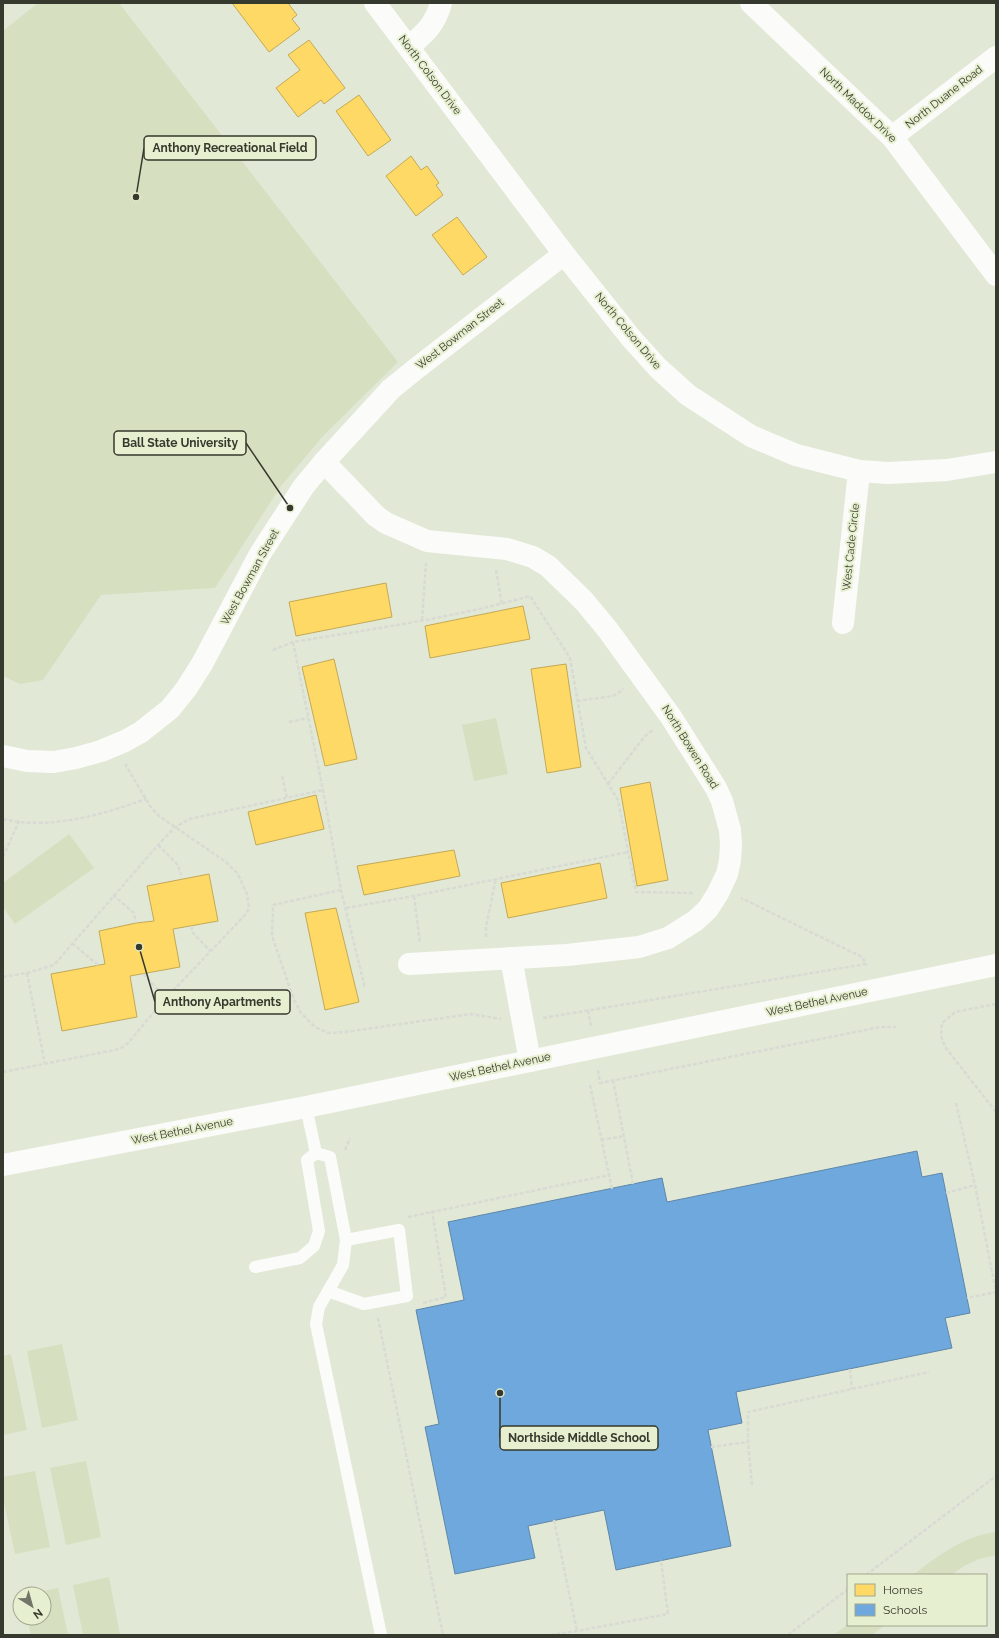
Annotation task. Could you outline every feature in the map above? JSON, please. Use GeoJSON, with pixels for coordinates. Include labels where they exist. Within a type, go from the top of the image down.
{"type":"FeatureCollection","features":[{"type":"Feature","properties":{"kind":"street","name":"North Colson Drive"},"geometry":{"type":"LineString","coordinates":[[375,3],[564,254],[631,338],[658,368],[688,394],[751,436],[796,455],[859,471],[888,473],[947,470],[996,462]]}},
{"type":"Feature","properties":{"kind":"street"},"geometry":{"type":"LineString","coordinates":[[409,47],[428,30],[436,19],[440,3]]}},
{"type":"Feature","properties":{"kind":"street","name":"North Maddox Drive"},"geometry":{"type":"LineString","coordinates":[[752,3],[892,136],[996,275]]}},
{"type":"Feature","properties":{"kind":"street","name":"North Duane Road"},"geometry":{"type":"LineString","coordinates":[[892,136],[996,57]]}},
{"type":"Feature","properties":{"kind":"street","name":"West Bowman Street"},"geometry":{"type":"LineString","coordinates":[[3,756],[54,762],[76,758],[100,751],[141,732],[170,709],[186,689],[202,664],[260,554],[304,486],[324,462],[391,389],[564,254]]}},
{"type":"Feature","properties":{"kind":"street","name":"North Bowen Road"},"geometry":{"type":"LineString","coordinates":[[324,462],[376,516],[386,523],[427,541],[501,548],[533,557],[548,566],[589,607],[608,630],[671,717],[716,788],[730,830],[730,860],[727,874],[718,893],[708,909],[695,921],[674,935],[639,947],[567,955],[416,963]]}},
{"type":"Feature","properties":{"kind":"street","name":"West Cade Circle"},"geometry":{"type":"LineString","coordinates":[[843,624],[859,471]]}},
{"type":"Feature","properties":{"kind":"street"},"geometry":{"type":"LineString","coordinates":[[511,958],[530,1061]]}},
{"type":"Feature","properties":{"kind":"street","name":"West Bethel Avenue"},"geometry":{"type":"LineString","coordinates":[[3,1165],[306,1107],[996,965]]}},
{"type":"Feature","properties":{"kind":"lane"},"geometry":{"type":"LineString","coordinates":[[306,1107],[316,1154]]}},
{"type":"Feature","properties":{"kind":"lane"},"geometry":{"type":"LineString","coordinates":[[255,1267],[300,1258],[314,1246],[319,1231],[308,1160],[316,1154],[330,1157],[346,1240],[343,1265],[319,1307],[316,1324],[381,1635]]}},
{"type":"Feature","properties":{"kind":"lane"},"geometry":{"type":"LineString","coordinates":[[328,1291],[364,1304],[407,1296],[400,1230],[346,1240]]}},
{"type":"Feature","properties":{"kind":"path"},"geometry":{"type":"LineString","coordinates":[[422,620],[427,541]]}},
{"type":"Feature","properties":{"kind":"path"},"geometry":{"type":"LineString","coordinates":[[501,548],[496,572],[502,604]]}},
{"type":"Feature","properties":{"kind":"path"},"geometry":{"type":"LineString","coordinates":[[273,650],[293,642],[422,620],[502,604],[530,596],[570,658],[586,748],[618,800],[636,892],[732,894],[862,956],[866,964],[523,1021],[505,1020],[471,1014],[345,1032],[328,1033],[315,1027],[301,1013],[294,1000],[272,936],[273,905],[341,890]]}},
{"type":"Feature","properties":{"kind":"path"},"geometry":{"type":"LineString","coordinates":[[293,642],[323,790],[341,890],[365,988]]}},
{"type":"Feature","properties":{"kind":"path"},"geometry":{"type":"LineString","coordinates":[[577,701],[613,696],[642,676]]}},
{"type":"Feature","properties":{"kind":"path"},"geometry":{"type":"LineString","coordinates":[[608,784],[645,736],[671,717]]}},
{"type":"Feature","properties":{"kind":"path"},"geometry":{"type":"LineString","coordinates":[[289,722],[308,718]]}},
{"type":"Feature","properties":{"kind":"path"},"geometry":{"type":"LineString","coordinates":[[3,1072],[120,1049],[128,1043],[166,998],[246,914],[249,908],[247,894],[238,874],[226,862],[174,828],[159,816],[146,799],[125,764],[116,744]]}},
{"type":"Feature","properties":{"kind":"path"},"geometry":{"type":"LineString","coordinates":[[282,776],[287,798]]}},
{"type":"Feature","properties":{"kind":"path"},"geometry":{"type":"LineString","coordinates":[[3,977],[27,973],[54,965],[158,844],[174,828],[189,819],[323,790]]}},
{"type":"Feature","properties":{"kind":"path"},"geometry":{"type":"LineString","coordinates":[[3,819],[35,822],[63,821],[92,817],[146,799]]}},
{"type":"Feature","properties":{"kind":"path"},"geometry":{"type":"LineString","coordinates":[[3,857],[19,821]]}},
{"type":"Feature","properties":{"kind":"path"},"geometry":{"type":"LineString","coordinates":[[158,844],[178,865],[181,875]]}},
{"type":"Feature","properties":{"kind":"path"},"geometry":{"type":"LineString","coordinates":[[346,908],[414,896],[628,852]]}},
{"type":"Feature","properties":{"kind":"path"},"geometry":{"type":"LineString","coordinates":[[488,960],[486,927],[496,878]]}},
{"type":"Feature","properties":{"kind":"path"},"geometry":{"type":"LineString","coordinates":[[114,895],[134,913],[136,923]]}},
{"type":"Feature","properties":{"kind":"path"},"geometry":{"type":"LineString","coordinates":[[414,896],[416,963]]}},
{"type":"Feature","properties":{"kind":"path"},"geometry":{"type":"LineString","coordinates":[[192,926],[193,933],[210,951]]}},
{"type":"Feature","properties":{"kind":"path"},"geometry":{"type":"LineString","coordinates":[[72,943],[98,965]]}},
{"type":"Feature","properties":{"kind":"path"},"geometry":{"type":"LineString","coordinates":[[27,973],[46,1064]]}},
{"type":"Feature","properties":{"kind":"path"},"geometry":{"type":"LineString","coordinates":[[143,974],[166,998]]}},
{"type":"Feature","properties":{"kind":"path"},"geometry":{"type":"LineString","coordinates":[[996,1004],[955,1012],[942,1023],[941,1036],[946,1047],[996,1112]]}},
{"type":"Feature","properties":{"kind":"path"},"geometry":{"type":"LineString","coordinates":[[600,1083],[880,1027],[896,1027]]}},
{"type":"Feature","properties":{"kind":"path"},"geometry":{"type":"LineString","coordinates":[[613,1080],[633,1184]]}},
{"type":"Feature","properties":{"kind":"path"},"geometry":{"type":"LineString","coordinates":[[590,1085],[612,1189]]}},
{"type":"Feature","properties":{"kind":"path"},"geometry":{"type":"LineString","coordinates":[[956,1103],[975,1185],[996,1292],[967,1298]]}},
{"type":"Feature","properties":{"kind":"path"},"geometry":{"type":"LineString","coordinates":[[601,1140],[624,1136]]}},
{"type":"Feature","properties":{"kind":"path"},"geometry":{"type":"LineString","coordinates":[[344,1152],[350,1138]]}},
{"type":"Feature","properties":{"kind":"path"},"geometry":{"type":"LineString","coordinates":[[402,1218],[609,1175]]}},
{"type":"Feature","properties":{"kind":"path"},"geometry":{"type":"LineString","coordinates":[[946,1193],[975,1185]]}},
{"type":"Feature","properties":{"kind":"path"},"geometry":{"type":"LineString","coordinates":[[416,1304],[446,1297],[432,1211]]}},
{"type":"Feature","properties":{"kind":"path"},"geometry":{"type":"LineString","coordinates":[[377,1314],[443,1635]]}},
{"type":"Feature","properties":{"kind":"path"},"geometry":{"type":"LineString","coordinates":[[850,1369],[852,1389]]}},
{"type":"Feature","properties":{"kind":"path"},"geometry":{"type":"LineString","coordinates":[[752,1485],[748,1442],[748,1412],[929,1372]]}},
{"type":"Feature","properties":{"kind":"path"},"geometry":{"type":"LineString","coordinates":[[711,1447],[748,1442]]}},
{"type":"Feature","properties":{"kind":"path"},"geometry":{"type":"LineString","coordinates":[[867,1574],[996,1476]]}},
{"type":"Feature","properties":{"kind":"path"},"geometry":{"type":"LineString","coordinates":[[554,1520],[577,1631]]}},
{"type":"Feature","properties":{"kind":"path"},"geometry":{"type":"LineString","coordinates":[[550,1635],[668,1614],[661,1560]]}},
{"type":"Feature","properties":{"kind":"path"},"geometry":{"type":"LineString","coordinates":[[788,1635],[847,1590]]}},
{"type":"Feature","properties":{"kind":"green space"},"geometry":{"type":"Polygon","coordinates":[[[38,3],[119,3],[398,362],[323,436],[281,486],[215,588],[101,595],[43,680],[20,684],[3,676],[3,31],[38,3]]]}},
{"type":"Feature","properties":{"kind":"green space"},"geometry":{"type":"Polygon","coordinates":[[[496,718],[508,774],[474,781],[462,725],[496,718]]]}},
{"type":"Feature","properties":{"kind":"green space"},"geometry":{"type":"Polygon","coordinates":[[[69,834],[94,868],[15,924],[3,907],[3,883],[69,834]]]}},
{"type":"Feature","properties":{"kind":"green space"},"geometry":{"type":"Polygon","coordinates":[[[62,1344],[78,1420],[42,1428],[27,1351],[62,1344]]]}},
{"type":"Feature","properties":{"kind":"green space"},"geometry":{"type":"Polygon","coordinates":[[[11,1354],[27,1430],[3,1435],[3,1356],[11,1354]]]}},
{"type":"Feature","properties":{"kind":"green space"},"geometry":{"type":"Polygon","coordinates":[[[86,1461],[101,1537],[66,1545],[50,1468],[86,1461]]]}},
{"type":"Feature","properties":{"kind":"green space"},"geometry":{"type":"Polygon","coordinates":[[[35,1471],[50,1547],[15,1554],[3,1498],[3,1477],[35,1471]]]}},
{"type":"Feature","properties":{"kind":"green space"},"geometry":{"type":"Polygon","coordinates":[[[996,1532],[996,1555],[979,1559],[964,1566],[952,1574],[914,1574],[962,1542],[984,1534],[996,1532]]]}},
{"type":"Feature","properties":{"kind":"green space"},"geometry":{"type":"Polygon","coordinates":[[[109,1577],[120,1635],[83,1635],[73,1585],[109,1577]]]}},
{"type":"Feature","properties":{"kind":"green space"},"geometry":{"type":"Polygon","coordinates":[[[58,1588],[68,1635],[31,1635],[29,1626],[52,1626],[52,1589],[58,1588]]]}},
{"type":"Feature","properties":{"kind":"green space"},"geometry":{"type":"Polygon","coordinates":[[[847,1625],[847,1626],[884,1626],[872,1635],[834,1635],[847,1625]]]}},
{"type":"Feature","properties":{"kind":"building: Homes"},"geometry":{"type":"Polygon","coordinates":[[[232,3],[288,3],[297,15],[292,19],[300,29],[269,52],[232,3]]]}},
{"type":"Feature","properties":{"kind":"building: Homes"},"geometry":{"type":"Polygon","coordinates":[[[309,40],[345,88],[324,104],[321,100],[298,117],[276,88],[300,70],[288,55],[309,40]]]}},
{"type":"Feature","properties":{"kind":"building: Homes"},"geometry":{"type":"Polygon","coordinates":[[[359,95],[391,140],[368,156],[336,111],[359,95]]]}},
{"type":"Feature","properties":{"kind":"building: Homes"},"geometry":{"type":"Polygon","coordinates":[[[411,156],[421,170],[427,166],[439,183],[436,185],[443,195],[416,216],[386,176],[411,156]]]}},
{"type":"Feature","properties":{"kind":"building: Homes"},"geometry":{"type":"Polygon","coordinates":[[[457,217],[487,257],[463,275],[432,235],[457,217]]]}},
{"type":"Feature","properties":{"kind":"building: Homes"},"geometry":{"type":"Polygon","coordinates":[[[386,583],[392,617],[296,636],[289,602],[386,583]]]}},
{"type":"Feature","properties":{"kind":"building: Homes"},"geometry":{"type":"Polygon","coordinates":[[[523,606],[530,639],[430,658],[425,626],[523,606]]]}},
{"type":"Feature","properties":{"kind":"building: Homes"},"geometry":{"type":"Polygon","coordinates":[[[334,659],[357,759],[325,766],[302,667],[334,659]]]}},
{"type":"Feature","properties":{"kind":"building: Homes"},"geometry":{"type":"Polygon","coordinates":[[[566,664],[581,767],[547,773],[531,669],[566,664]]]}},
{"type":"Feature","properties":{"kind":"building: Homes"},"geometry":{"type":"Polygon","coordinates":[[[650,782],[668,880],[637,886],[620,788],[650,782]]]}},
{"type":"Feature","properties":{"kind":"building: Homes"},"geometry":{"type":"Polygon","coordinates":[[[316,795],[324,829],[256,845],[248,812],[316,795]]]}},
{"type":"Feature","properties":{"kind":"building: Homes"},"geometry":{"type":"Polygon","coordinates":[[[454,850],[460,876],[364,895],[357,866],[454,850]]]}},
{"type":"Feature","properties":{"kind":"building: Homes"},"geometry":{"type":"Polygon","coordinates":[[[600,863],[607,898],[508,918],[501,883],[600,863]]]}},
{"type":"Feature","properties":{"kind":"building: Homes"},"geometry":{"type":"Polygon","coordinates":[[[209,874],[218,921],[173,929],[180,967],[130,976],[137,1017],[62,1031],[51,974],[105,964],[99,931],[136,923],[154,921],[147,886],[209,874]]]}},
{"type":"Feature","properties":{"kind":"building: Homes"},"geometry":{"type":"Polygon","coordinates":[[[336,908],[359,1002],[325,1010],[305,913],[336,908]]]}},
{"type":"Feature","properties":{"kind":"building: Schools"},"geometry":{"type":"Polygon","coordinates":[[[917,1151],[922,1177],[942,1173],[970,1313],[945,1318],[952,1348],[736,1392],[742,1423],[708,1430],[731,1546],[616,1570],[604,1510],[528,1526],[535,1558],[455,1574],[425,1427],[439,1424],[416,1310],[464,1300],[448,1222],[662,1178],[667,1202],[917,1151]]]}},
{"type":"Feature","properties":{"kind":"place","name":"Anthony Recreational Field"},"geometry":{"type":"Point","coordinates":[136,197]}},
{"type":"Feature","properties":{"kind":"place","name":"Ball State University"},"geometry":{"type":"Point","coordinates":[290,508]}},
{"type":"Feature","properties":{"kind":"place","name":"Anthony Apartments"},"geometry":{"type":"Point","coordinates":[139,947]}},
{"type":"Feature","properties":{"kind":"place","name":"Northside Middle School"},"geometry":{"type":"Point","coordinates":[500,1393]}}]}
